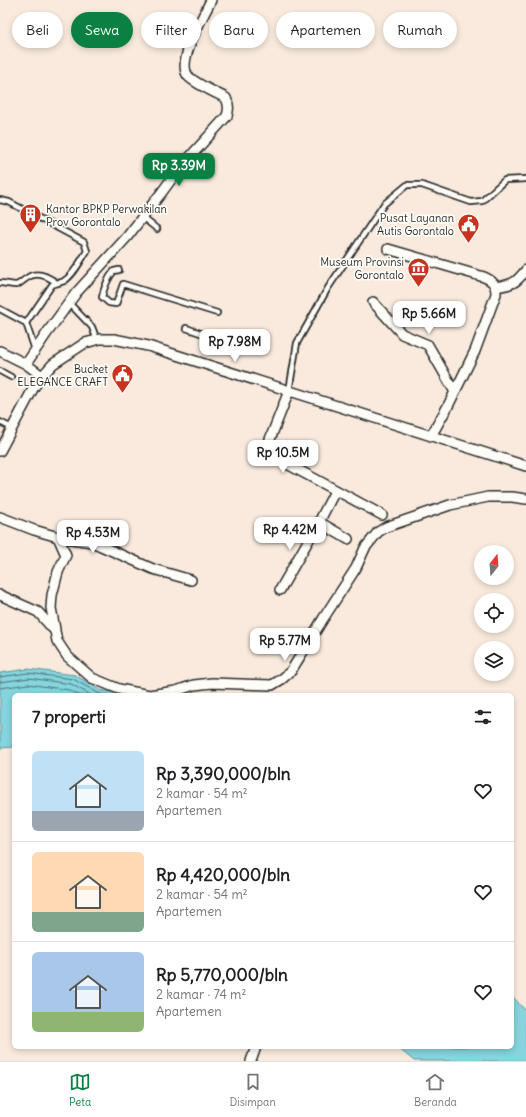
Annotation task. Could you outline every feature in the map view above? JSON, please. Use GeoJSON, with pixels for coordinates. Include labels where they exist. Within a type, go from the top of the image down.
{"type":"FeatureCollection","features":[{"type":"Feature","properties":{"kind":"street"},"geometry":{"type":"LineString","coordinates":[[26,364],[69,303],[113,254],[178,170],[227,116],[229,109],[226,98],[192,79],[187,74],[185,68],[185,59],[189,48],[210,0]]}},
{"type":"Feature","properties":{"kind":"street"},"geometry":{"type":"LineString","coordinates":[[388,249],[484,277],[493,282],[496,286],[496,294],[482,334],[455,392],[431,436]]}},
{"type":"Feature","properties":{"kind":"street"},"geometry":{"type":"LineString","coordinates":[[496,286],[514,283],[526,270]]}},
{"type":"Feature","properties":{"kind":"street"},"geometry":{"type":"LineString","coordinates":[[373,302],[402,334],[428,345],[455,392]]}},
{"type":"Feature","properties":{"kind":"street"},"geometry":{"type":"LineString","coordinates":[[0,451],[42,376],[53,364],[85,343],[97,340],[114,339],[148,346],[526,466]]}},
{"type":"Feature","properties":{"kind":"street"},"geometry":{"type":"LineString","coordinates":[[0,351],[26,364],[42,376]]}},
{"type":"Feature","properties":{"kind":"street"},"geometry":{"type":"LineString","coordinates":[[289,392],[265,452],[382,515]]}},
{"type":"Feature","properties":{"kind":"street"},"geometry":{"type":"LineString","coordinates":[[280,590],[335,491]]}},
{"type":"Feature","properties":{"kind":"street"},"geometry":{"type":"LineString","coordinates":[[162,693],[176,691],[194,685],[212,683],[272,685],[291,672],[356,568],[365,548],[378,532],[386,526],[450,505],[488,497],[512,497],[526,499]]}},
{"type":"Feature","properties":{"kind":"street"},"geometry":{"type":"LineString","coordinates":[[0,517],[24,527],[58,536],[92,542],[153,569],[191,580]]}},
{"type":"Feature","properties":{"kind":"street"},"geometry":{"type":"LineString","coordinates":[[319,522],[348,539]]}},
{"type":"Feature","properties":{"kind":"street"},"geometry":{"type":"LineString","coordinates":[[58,536],[66,555],[58,572],[52,594],[51,608],[57,641],[60,648],[80,669],[92,678],[125,690],[139,693]]}},
{"type":"Feature","properties":{"kind":"street"},"geometry":{"type":"LineString","coordinates":[[0,595],[38,612],[55,631]]}},
{"type":"Feature","properties":{"kind":"street"},"geometry":{"type":"LineString","coordinates":[[251,1061],[255,1049]]}},
{"type":"Feature","properties":{"kind":"lane"},"geometry":{"type":"LineString","coordinates":[[289,392],[297,343],[328,288],[384,204],[407,185],[422,185],[470,202],[482,201],[505,180],[526,178]]}},
{"type":"Feature","properties":{"kind":"lane"},"geometry":{"type":"LineString","coordinates":[[0,200],[9,202],[84,242],[87,251],[63,282],[57,282],[45,275],[38,274],[28,276],[22,283],[17,285],[0,283]]}},
{"type":"Feature","properties":{"kind":"lane"},"geometry":{"type":"LineString","coordinates":[[142,217],[157,229]]}},
{"type":"Feature","properties":{"kind":"lane"},"geometry":{"type":"LineString","coordinates":[[119,270],[114,271],[111,275],[102,298],[109,303],[116,304],[123,284],[217,313]]}},
{"type":"Feature","properties":{"kind":"lane"},"geometry":{"type":"LineString","coordinates":[[26,323],[52,285],[57,282]]}},
{"type":"Feature","properties":{"kind":"lane"},"geometry":{"type":"LineString","coordinates":[[69,303],[92,327],[97,340]]}},
{"type":"Feature","properties":{"kind":"lane"},"geometry":{"type":"LineString","coordinates":[[0,309],[26,323],[35,350]]}},
{"type":"Feature","properties":{"kind":"lane"},"geometry":{"type":"LineString","coordinates":[[186,328],[210,336]]}},
{"type":"Feature","properties":{"kind":"lane"},"geometry":{"type":"LineString","coordinates":[[0,371],[11,377]]}},
{"type":"Feature","properties":{"kind":"lane"},"geometry":{"type":"LineString","coordinates":[[0,422],[12,428]]}},
{"type":"Feature","properties":{"kind":"water"},"geometry":{"type":"Polygon","coordinates":[[[28,669],[75,675],[100,690],[114,693],[12,693],[12,747],[0,748],[0,673],[28,669]]]}},
{"type":"Feature","properties":{"kind":"water"},"geometry":{"type":"Polygon","coordinates":[[[514,998],[526,1011],[526,1061],[414,1061],[399,1049],[514,1049],[514,998]]]}},
{"type":"Feature","properties":{"kind":"place","name":"Kantor BPKP Perwakilan Prov Gorontalo"},"geometry":{"type":"Point","coordinates":[30,234]}},
{"type":"Feature","properties":{"kind":"place","name":"Pusat Layanan Autis Gorontalo"},"geometry":{"type":"Point","coordinates":[469,244]}},
{"type":"Feature","properties":{"kind":"place","name":"Museum Provinsi Gorontalo"},"geometry":{"type":"Point","coordinates":[419,288]}},
{"type":"Feature","properties":{"kind":"place","name":"Bucket ELEGANCE CRAFT"},"geometry":{"type":"Point","coordinates":[123,394]}}]}
